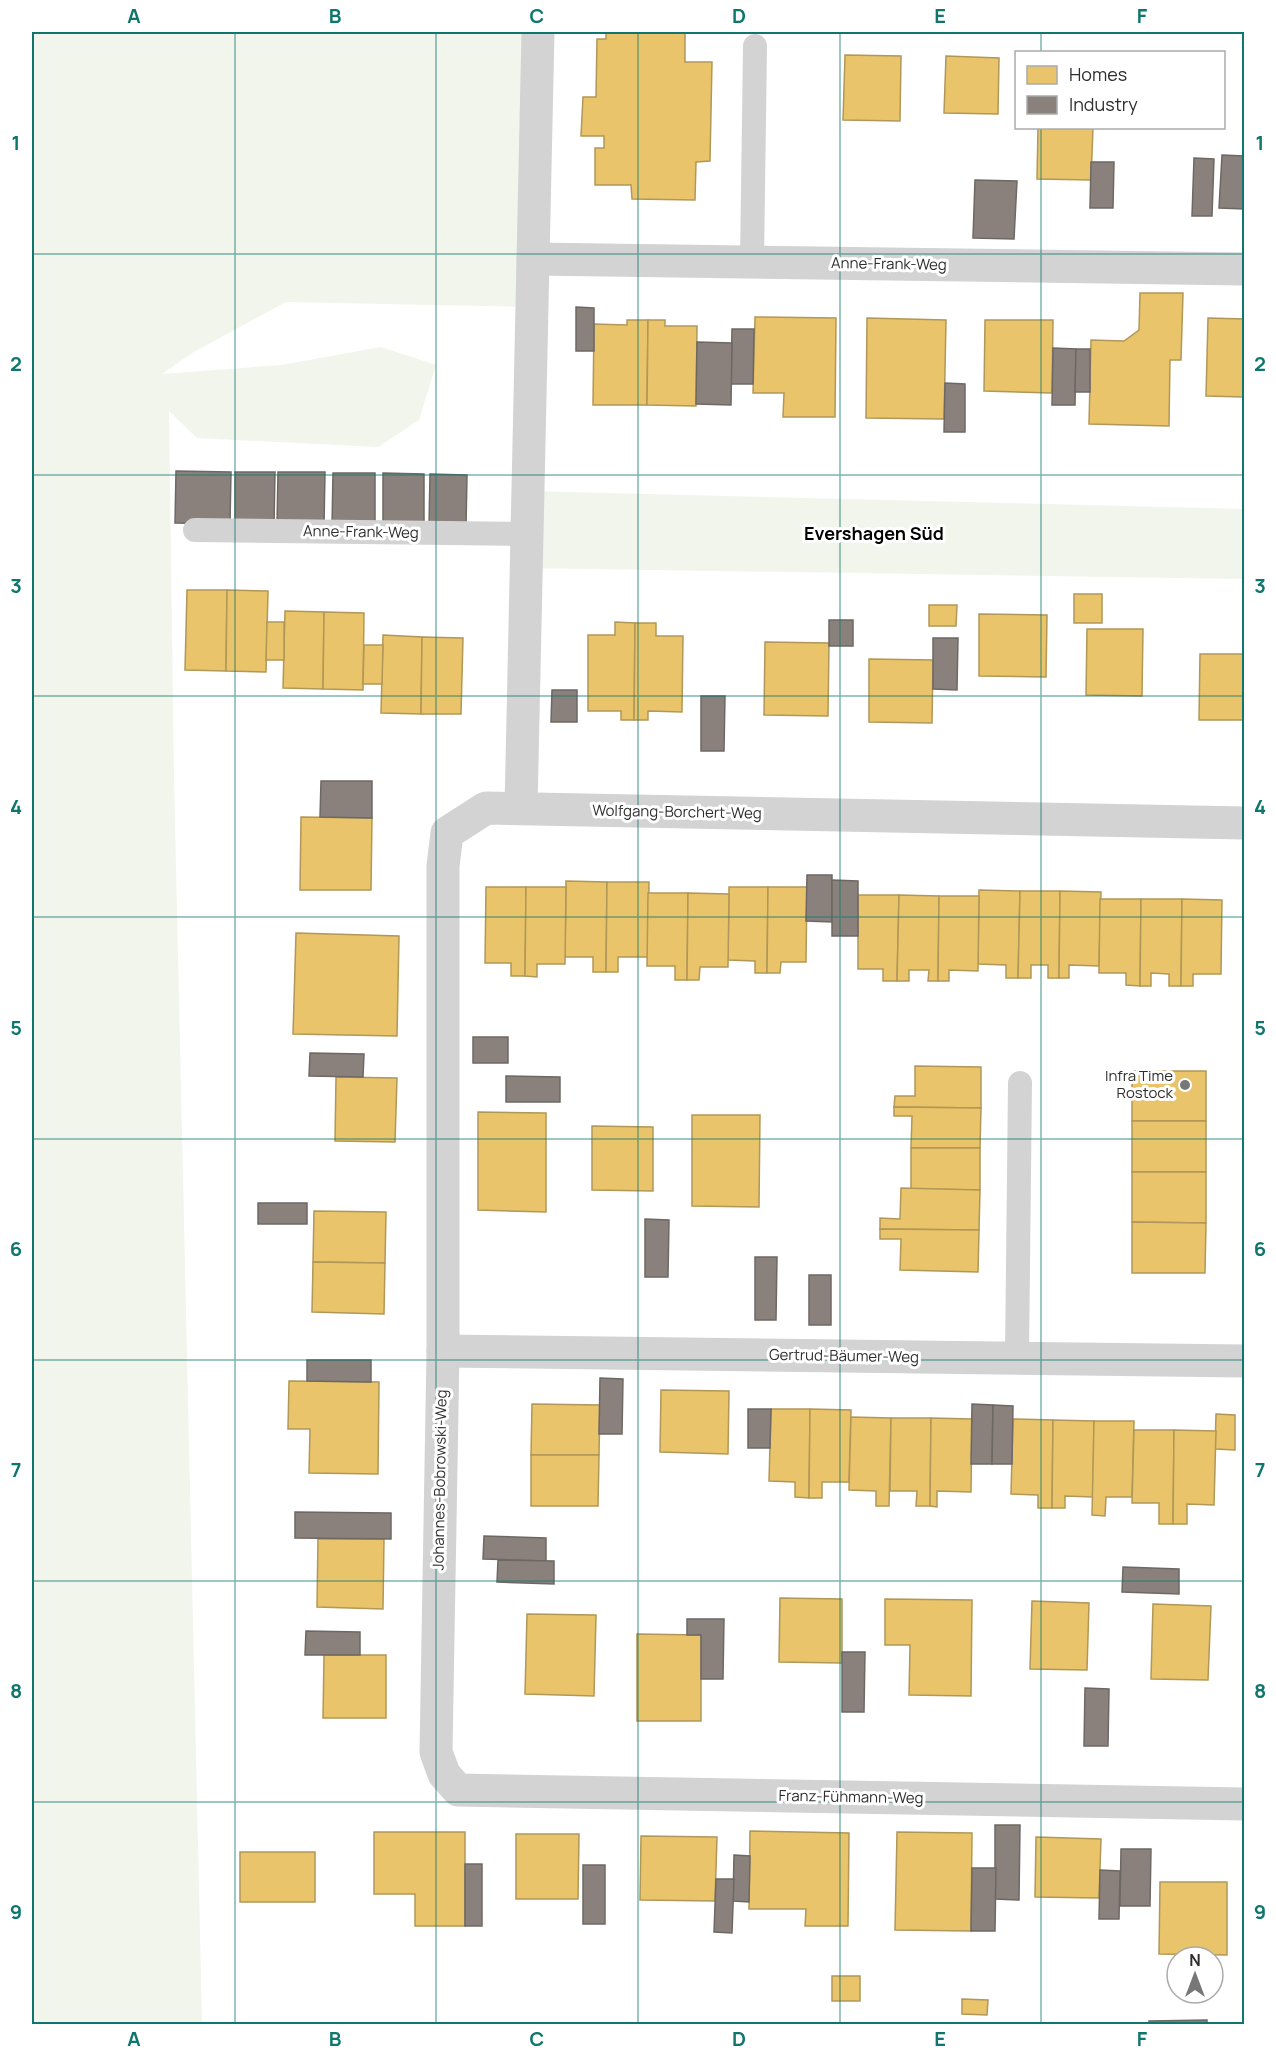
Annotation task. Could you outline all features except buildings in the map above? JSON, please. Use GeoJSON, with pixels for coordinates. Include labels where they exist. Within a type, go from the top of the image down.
{"type":"FeatureCollection","features":[{"type":"Feature","properties":{"kind":"street"},"geometry":{"type":"LineString","coordinates":[[521,808],[538,32]]}},
{"type":"Feature","properties":{"kind":"street","name":"Anne-Frank-Weg"},"geometry":{"type":"LineString","coordinates":[[533,259],[1245,269]]}},
{"type":"Feature","properties":{"kind":"street","name":"Wolfgang-Borchert-Weg"},"geometry":{"type":"LineString","coordinates":[[442,1163],[443,866],[447,832],[486,808],[1245,823]]}},
{"type":"Feature","properties":{"kind":"street","name":"Johannes-Bobrowski-Weg"},"geometry":{"type":"LineString","coordinates":[[442,1163],[443,1352],[436,1752],[444,1774],[458,1790]]}},
{"type":"Feature","properties":{"kind":"street","name":"Gertrud-Bäumer-Weg"},"geometry":{"type":"LineString","coordinates":[[443,1352],[1245,1361]]}},
{"type":"Feature","properties":{"kind":"street","name":"Franz-Fühmann-Weg"},"geometry":{"type":"LineString","coordinates":[[458,1790],[1245,1804]]}},
{"type":"Feature","properties":{"kind":"lane"},"geometry":{"type":"LineString","coordinates":[[752,262],[755,46]]}},
{"type":"Feature","properties":{"kind":"lane","name":"Anne-Frank-Weg"},"geometry":{"type":"LineString","coordinates":[[195,530],[527,534]]}},
{"type":"Feature","properties":{"kind":"lane"},"geometry":{"type":"LineString","coordinates":[[1017,1358],[1020,1083]]}},
{"type":"Feature","properties":{"kind":"shaded area"},"geometry":{"type":"Polygon","coordinates":[[[32,32],[538,32],[532,307],[286,302],[192,353],[162,374],[281,365],[381,347],[436,365],[419,420],[378,447],[197,438],[169,411],[174,778],[202,2024],[32,2024],[32,32]]]}},
{"type":"Feature","properties":{"kind":"shaded area"},"geometry":{"type":"Polygon","coordinates":[[[528,491],[1244,509],[1244,579],[526,568],[528,491]]]}},
{"type":"Feature","properties":{"kind":"place","name":"Infra Time Rostock"},"geometry":{"type":"Point","coordinates":[1185,1085]}},
{"type":"Feature","properties":{"kind":"district","name":"Evershagen Süd"},"geometry":{"type":"Point","coordinates":[874,534]}}]}
